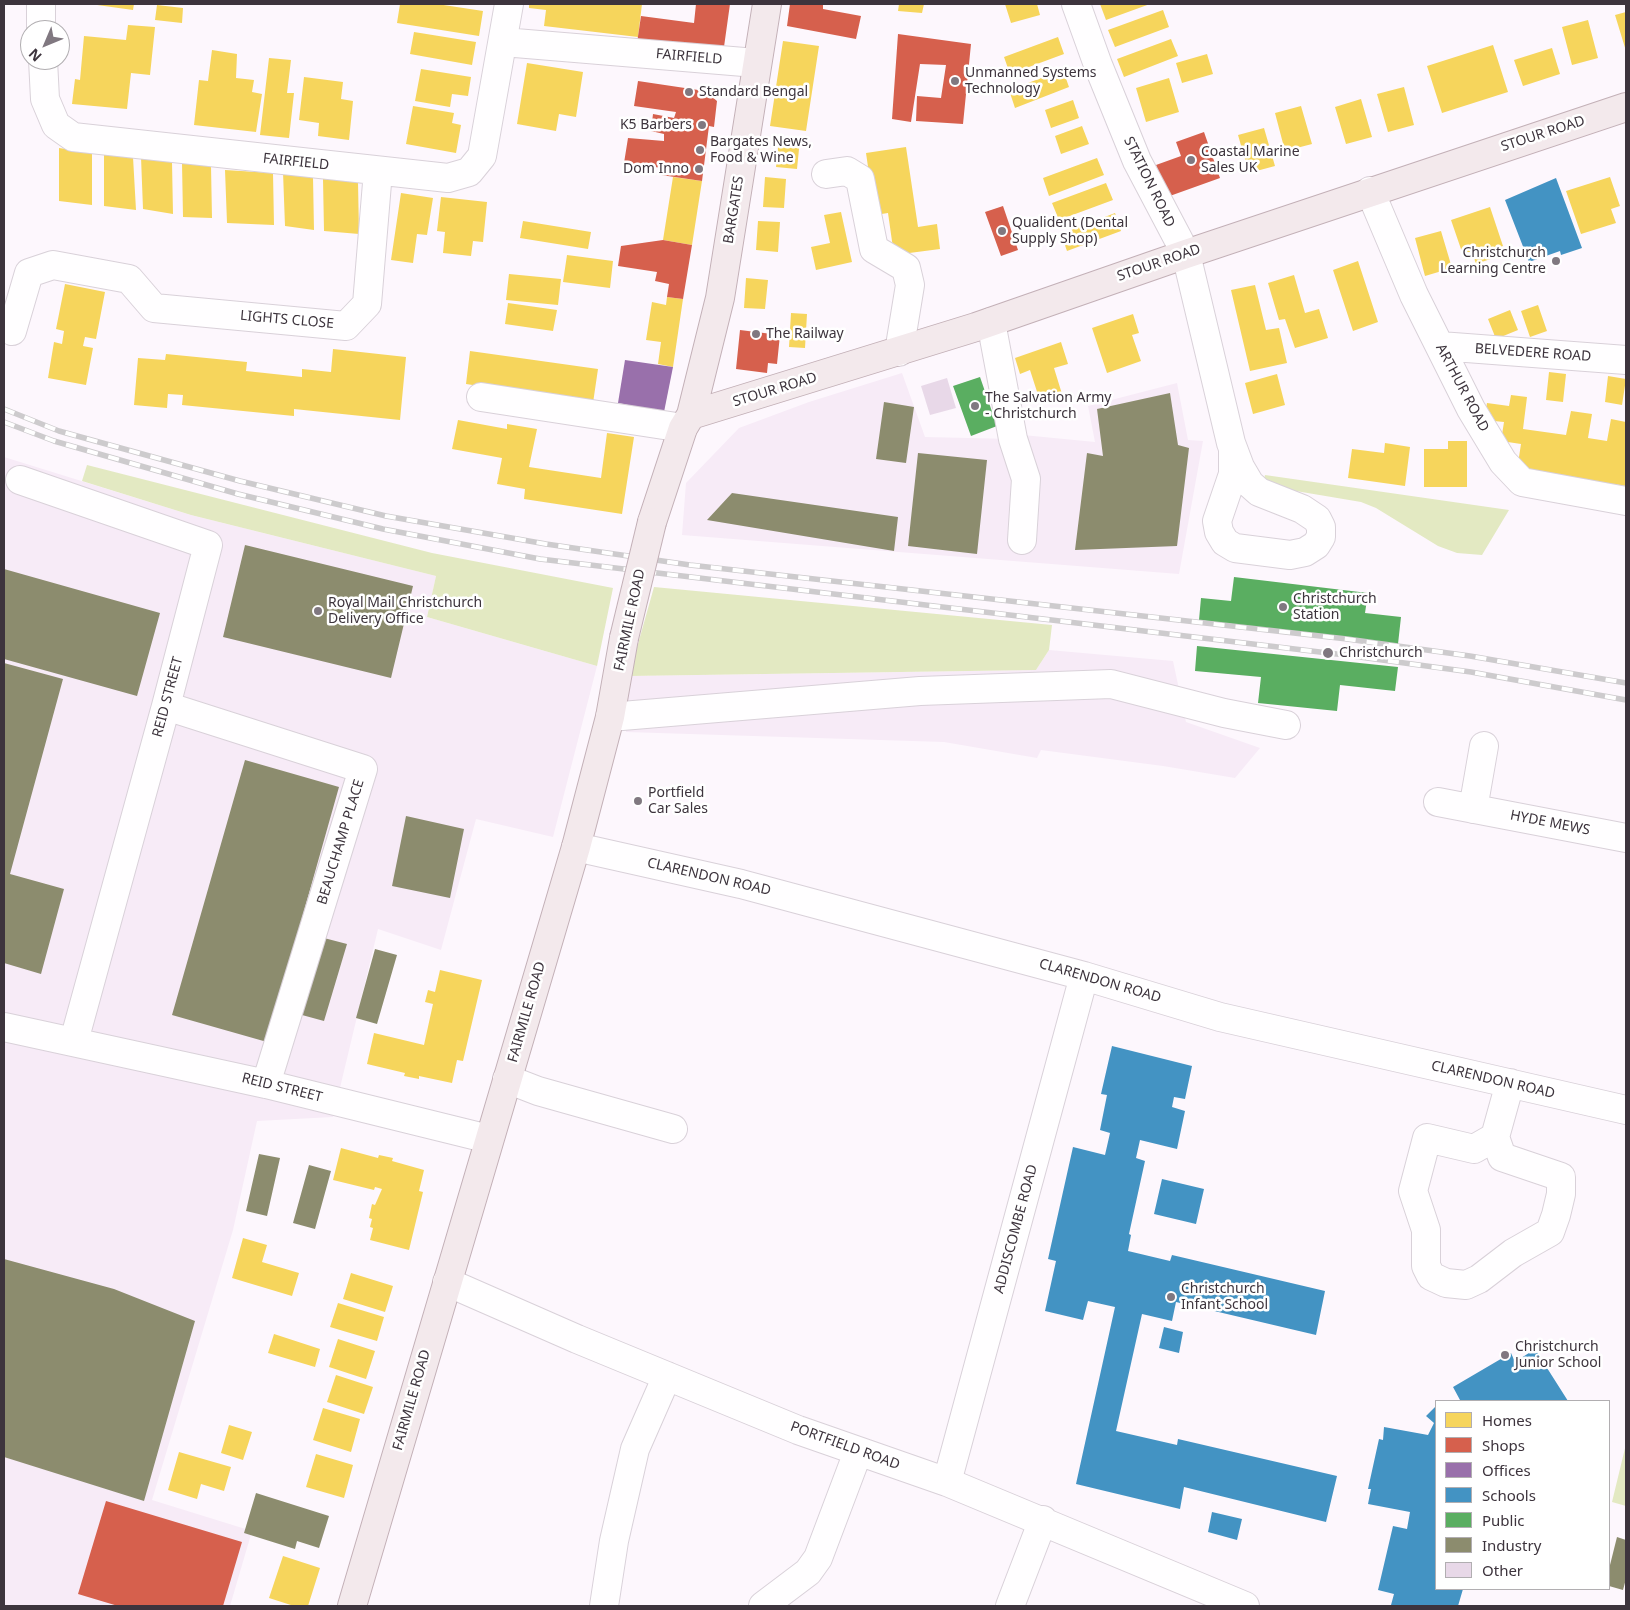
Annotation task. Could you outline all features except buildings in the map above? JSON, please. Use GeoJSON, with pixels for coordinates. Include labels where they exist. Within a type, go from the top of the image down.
{"type":"FeatureCollection","features":[{"type":"Feature","properties":{"kind":"main road","name":"BARGATES"},"geometry":{"type":"LineString","coordinates":[[687,421],[720,298],[756,63],[767,4]]}},
{"type":"Feature","properties":{"kind":"main road","name":"STOUR ROAD"},"geometry":{"type":"LineString","coordinates":[[687,421],[990,322],[1370,191],[1626,107]]}},
{"type":"Feature","properties":{"kind":"main road","name":"FAIRMILE ROAD"},"geometry":{"type":"LineString","coordinates":[[352,1606],[576,847],[610,716],[624,638],[652,522],[687,421]]}},
{"type":"Feature","properties":{"kind":"street"},"geometry":{"type":"LineString","coordinates":[[40,20],[41,4]]}},
{"type":"Feature","properties":{"kind":"street","name":"FAIRFIELD"},"geometry":{"type":"LineString","coordinates":[[44,70],[45,99],[56,125],[73,137],[448,178],[469,172],[482,156],[508,4]]}},
{"type":"Feature","properties":{"kind":"street","name":"STATION ROAD"},"geometry":{"type":"LineString","coordinates":[[1076,4],[1136,161],[1186,254],[1233,450]]}},
{"type":"Feature","properties":{"kind":"street","name":"FAIRFIELD"},"geometry":{"type":"LineString","coordinates":[[503,42],[756,63]]}},
{"type":"Feature","properties":{"kind":"street","name":"LIGHTS CLOSE"},"geometry":{"type":"LineString","coordinates":[[12,332],[29,273],[53,265],[129,279],[154,308],[346,326],[367,304],[378,171]]}},
{"type":"Feature","properties":{"kind":"street"},"geometry":{"type":"LineString","coordinates":[[826,174],[847,171],[860,179],[874,249],[906,268],[910,285],[899,352]]}},
{"type":"Feature","properties":{"kind":"street","name":"ARTHUR ROAD"},"geometry":{"type":"LineString","coordinates":[[1370,191],[1414,295],[1471,409],[1498,454],[1522,482],[1626,501]]}},
{"type":"Feature","properties":{"kind":"street"},"geometry":{"type":"LineString","coordinates":[[990,322],[1013,439],[1026,479],[1022,540]]}},
{"type":"Feature","properties":{"kind":"street","name":"BELVEDERE ROAD"},"geometry":{"type":"LineString","coordinates":[[1440,346],[1626,360]]}},
{"type":"Feature","properties":{"kind":"street"},"geometry":{"type":"LineString","coordinates":[[481,397],[687,421]]}},
{"type":"Feature","properties":{"kind":"street","name":"REID STREET"},"geometry":{"type":"LineString","coordinates":[[20,480],[208,545],[74,1041]]}},
{"type":"Feature","properties":{"kind":"street"},"geometry":{"type":"LineString","coordinates":[[610,716],[920,691],[1111,684],[1224,713],[1286,725]]}},
{"type":"Feature","properties":{"kind":"street","name":"BEAUCHAMP PLACE"},"geometry":{"type":"LineString","coordinates":[[166,706],[256,724],[363,769],[266,1084]]}},
{"type":"Feature","properties":{"kind":"street"},"geometry":{"type":"LineString","coordinates":[[1473,808],[1484,746]]}},
{"type":"Feature","properties":{"kind":"street","name":"HYDE MEWS"},"geometry":{"type":"LineString","coordinates":[[1438,802],[1626,838]]}},
{"type":"Feature","properties":{"kind":"street","name":"CLARENDON ROAD"},"geometry":{"type":"LineString","coordinates":[[576,847],[741,884],[1084,976],[1220,1017],[1626,1110]]}},
{"type":"Feature","properties":{"kind":"street","name":"ADDISCOMBE ROAD"},"geometry":{"type":"LineString","coordinates":[[947,1482],[1084,976]]}},
{"type":"Feature","properties":{"kind":"street","name":"REID STREET"},"geometry":{"type":"LineString","coordinates":[[4,1028],[74,1041],[266,1084],[489,1139]]}},
{"type":"Feature","properties":{"kind":"street"},"geometry":{"type":"LineString","coordinates":[[507,1079],[538,1091],[673,1129]]}},
{"type":"Feature","properties":{"kind":"street"},"geometry":{"type":"LineString","coordinates":[[1495,1137],[1474,1149],[1427,1138],[1412,1191],[1426,1230],[1426,1266],[1431,1276],[1446,1283],[1466,1285],[1479,1279],[1513,1253],[1550,1232],[1556,1215],[1561,1194],[1561,1177],[1502,1157],[1495,1137],[1510,1084]]}},
{"type":"Feature","properties":{"kind":"street","name":"PORTFIELD ROAD"},"geometry":{"type":"LineString","coordinates":[[447,1282],[798,1430],[947,1482],[1043,1520],[1245,1606]]}},
{"type":"Feature","properties":{"kind":"street"},"geometry":{"type":"LineString","coordinates":[[604,1606],[614,1541],[635,1449],[668,1376]]}},
{"type":"Feature","properties":{"kind":"street"},"geometry":{"type":"LineString","coordinates":[[763,1606],[808,1572],[818,1558],[858,1452]]}},
{"type":"Feature","properties":{"kind":"street"},"geometry":{"type":"LineString","coordinates":[[1010,1606],[1043,1520]]}},
{"type":"Feature","properties":{"kind":"shaded area"},"geometry":{"type":"Polygon","coordinates":[[[902,373],[925,437],[1013,439],[1023,435],[1095,442],[1088,406],[1177,383],[1188,440],[1203,441],[1179,574],[682,535],[686,483],[739,428],[809,402],[902,373]]]}},
{"type":"Feature","properties":{"kind":"shaded area"},"geometry":{"type":"Polygon","coordinates":[[[4,457],[191,515],[436,576],[427,617],[597,666],[553,837],[476,819],[441,950],[378,929],[333,1117],[257,1121],[233,1230],[152,1500],[252,1531],[230,1606],[4,1606],[4,457]]]}},
{"type":"Feature","properties":{"kind":"shaded area"},"geometry":{"type":"Polygon","coordinates":[[[1049,650],[1173,661],[1186,722],[1260,748],[1235,778],[1163,766],[1041,750],[1037,758],[944,742],[626,732],[629,676],[1036,670],[1049,650]]]}},
{"type":"Feature","properties":{"kind":"green space"},"geometry":{"type":"Polygon","coordinates":[[[87,465],[432,553],[613,588],[597,666],[427,617],[436,576],[191,515],[82,481],[87,465]]]}},
{"type":"Feature","properties":{"kind":"green space"},"geometry":{"type":"Polygon","coordinates":[[[1265,475],[1509,510],[1482,555],[1457,553],[1438,546],[1376,508],[1361,502],[1278,488],[1264,479],[1265,475]]]}},
{"type":"Feature","properties":{"kind":"green space"},"geometry":{"type":"Polygon","coordinates":[[[654,587],[1052,625],[1049,650],[1036,670],[629,676],[654,587]]]}},
{"type":"Feature","properties":{"kind":"green space"},"geometry":{"type":"Polygon","coordinates":[[[1626,1444],[1626,1506],[1612,1502],[1626,1444]]]}},
{"type":"Feature","properties":{"kind":"railway"},"geometry":{"type":"LineString","coordinates":[[4,409],[59,431],[240,481],[386,516],[546,544],[690,565],[1347,639],[1470,656],[1626,683]]}},
{"type":"Feature","properties":{"kind":"railway"},"geometry":{"type":"LineString","coordinates":[[4,422],[54,441],[238,494],[383,529],[540,559],[1345,655],[1471,672],[1626,700]]}},
{"type":"Feature","properties":{"kind":"place","name":"Unmanned Systems Technology"},"geometry":{"type":"Point","coordinates":[955,81]}},
{"type":"Feature","properties":{"kind":"place","name":"Standard Bengal"},"geometry":{"type":"Point","coordinates":[689,92]}},
{"type":"Feature","properties":{"kind":"place","name":"K5 Barbers"},"geometry":{"type":"Point","coordinates":[702,125]}},
{"type":"Feature","properties":{"kind":"place","name":"Bargates News, Food & Wine"},"geometry":{"type":"Point","coordinates":[700,150]}},
{"type":"Feature","properties":{"kind":"place","name":"Coastal Marine Sales UK"},"geometry":{"type":"Point","coordinates":[1191,160]}},
{"type":"Feature","properties":{"kind":"place","name":"Dom Inno"},"geometry":{"type":"Point","coordinates":[699,169]}},
{"type":"Feature","properties":{"kind":"place","name":"Qualident (Dental Supply Shop)"},"geometry":{"type":"Point","coordinates":[1002,231]}},
{"type":"Feature","properties":{"kind":"place","name":"Christchurch Learning Centre"},"geometry":{"type":"Point","coordinates":[1556,261]}},
{"type":"Feature","properties":{"kind":"place","name":"The Railway"},"geometry":{"type":"Point","coordinates":[756,334]}},
{"type":"Feature","properties":{"kind":"place","name":"The Salvation Army - Christchurch"},"geometry":{"type":"Point","coordinates":[975,406]}},
{"type":"Feature","properties":{"kind":"place","name":"Christchurch Station"},"geometry":{"type":"Point","coordinates":[1283,607]}},
{"type":"Feature","properties":{"kind":"place","name":"Royal Mail Christchurch Delivery Office"},"geometry":{"type":"Point","coordinates":[318,611]}},
{"type":"Feature","properties":{"kind":"place","name":"Christchurch"},"geometry":{"type":"Point","coordinates":[1328,653]}},
{"type":"Feature","properties":{"kind":"place","name":"Portfield Car Sales"},"geometry":{"type":"Point","coordinates":[638,801]}},
{"type":"Feature","properties":{"kind":"place","name":"Christchurch Infant School"},"geometry":{"type":"Point","coordinates":[1171,1297]}},
{"type":"Feature","properties":{"kind":"place","name":"Christchurch Junior School"},"geometry":{"type":"Point","coordinates":[1505,1355]}}]}
